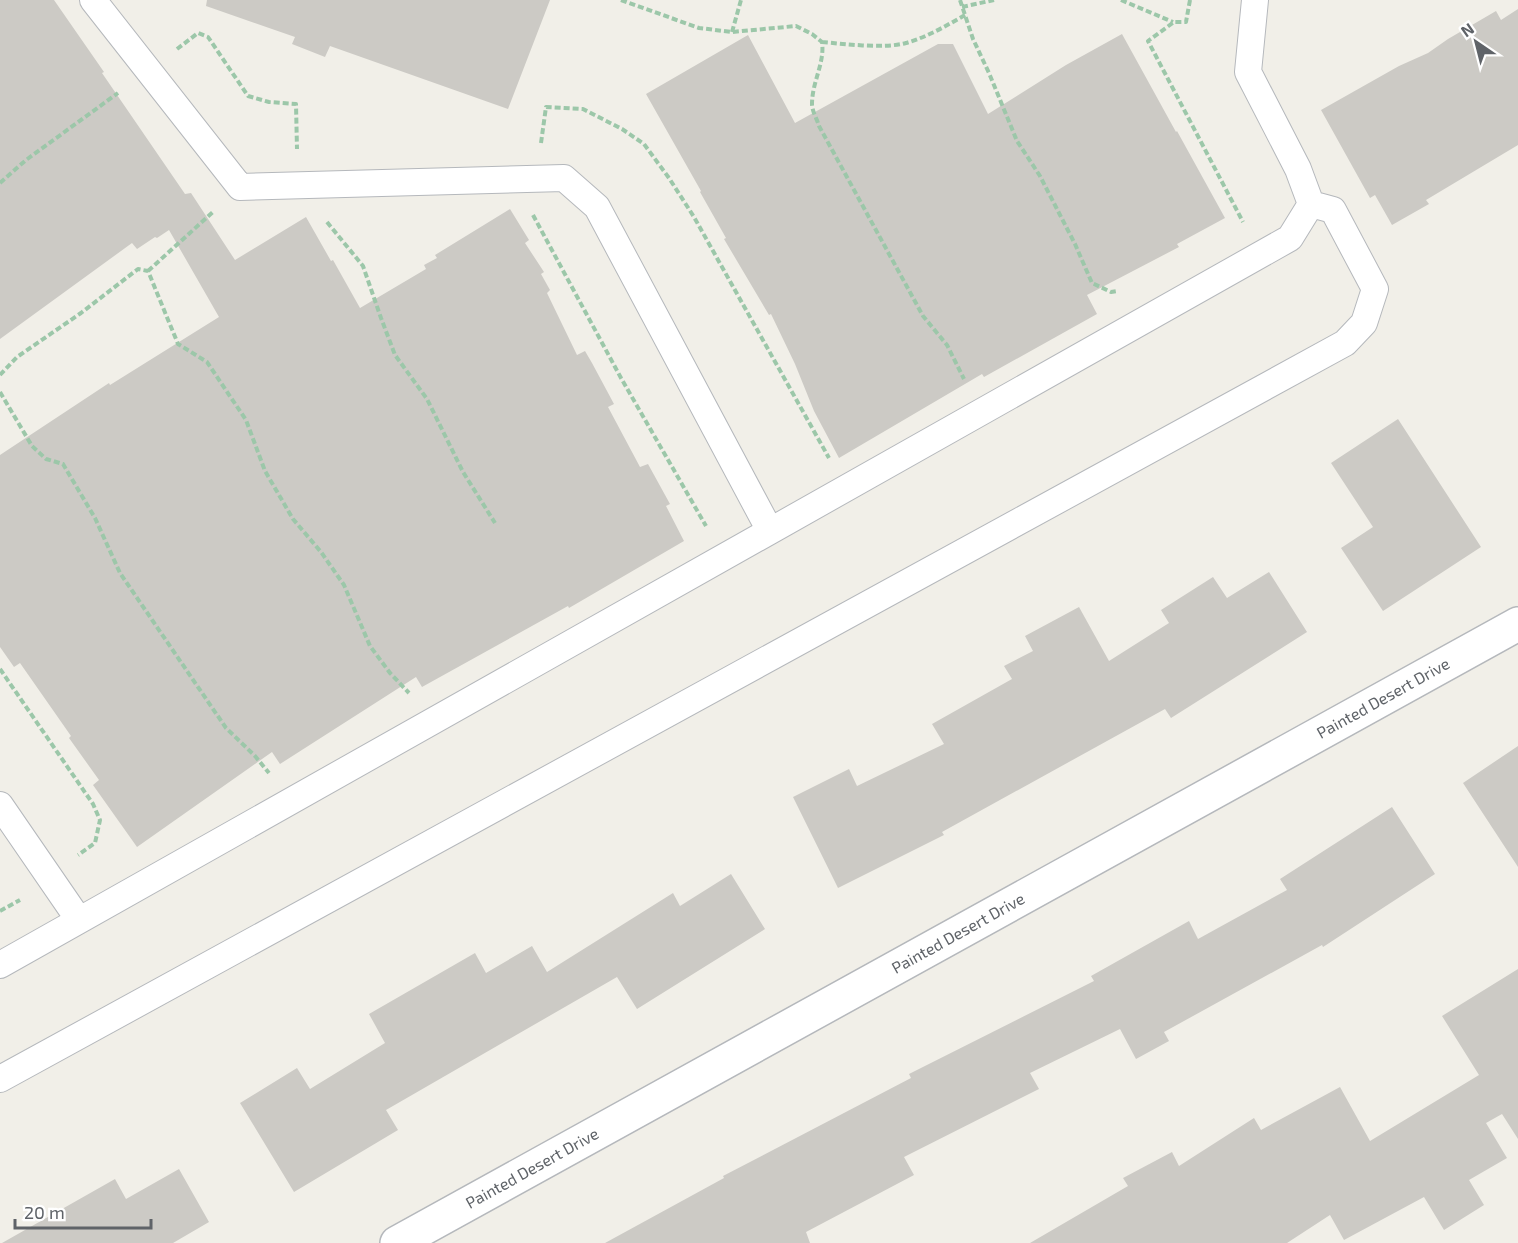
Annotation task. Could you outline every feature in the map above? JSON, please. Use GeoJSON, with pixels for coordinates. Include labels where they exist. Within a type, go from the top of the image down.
{"type":"FeatureCollection","features":[{"type":"Feature","properties":{"kind":"street","name":"Painted Desert Drive"},"geometry":{"type":"LineString","coordinates":[[397,1243],[1518,624]]}},
{"type":"Feature","properties":{"kind":"lane"},"geometry":{"type":"LineString","coordinates":[[93,0],[240,188],[564,178],[597,207],[770,531]]}},
{"type":"Feature","properties":{"kind":"lane"},"geometry":{"type":"LineString","coordinates":[[1255,0],[1248,72],[1298,169],[1311,204]]}},
{"type":"Feature","properties":{"kind":"lane"},"geometry":{"type":"LineString","coordinates":[[0,965],[1290,238],[1311,204]]}},
{"type":"Feature","properties":{"kind":"lane"},"geometry":{"type":"LineString","coordinates":[[0,1079],[1345,343],[1364,323],[1375,289],[1333,210],[1311,204]]}},
{"type":"Feature","properties":{"kind":"lane"},"geometry":{"type":"LineString","coordinates":[[0,805],[79,920]]}},
{"type":"Feature","properties":{"kind":"path"},"geometry":{"type":"LineString","coordinates":[[621,0],[699,28],[732,32],[796,26],[822,42],[857,45],[903,44],[927,35],[965,15]]}},
{"type":"Feature","properties":{"kind":"path"},"geometry":{"type":"LineString","coordinates":[[732,32],[741,0]]}},
{"type":"Feature","properties":{"kind":"path"},"geometry":{"type":"LineString","coordinates":[[960,0],[973,39],[1017,141],[1040,176],[1092,283],[1111,292],[1120,290]]}},
{"type":"Feature","properties":{"kind":"path"},"geometry":{"type":"LineString","coordinates":[[962,7],[994,0]]}},
{"type":"Feature","properties":{"kind":"path"},"geometry":{"type":"LineString","coordinates":[[1121,0],[1174,22],[1186,22],[1190,0]]}},
{"type":"Feature","properties":{"kind":"path"},"geometry":{"type":"LineString","coordinates":[[1174,22],[1148,41],[1245,225],[1232,237],[1248,261]]}},
{"type":"Feature","properties":{"kind":"path"},"geometry":{"type":"LineString","coordinates":[[0,183],[26,159],[198,33],[208,37],[248,96],[269,102],[296,104],[297,155],[312,185],[322,214],[363,266],[395,355],[427,399],[463,471],[495,523]]}},
{"type":"Feature","properties":{"kind":"path"},"geometry":{"type":"LineString","coordinates":[[822,42],[823,53],[814,84],[812,106],[819,126],[923,316],[947,345],[981,412]]}},
{"type":"Feature","properties":{"kind":"path"},"geometry":{"type":"LineString","coordinates":[[723,557],[621,378],[529,208],[520,180],[516,145],[541,143],[546,106],[583,109],[622,129],[644,144],[694,217],[846,488]]}},
{"type":"Feature","properties":{"kind":"path"},"geometry":{"type":"LineString","coordinates":[[148,271],[240,188]]}},
{"type":"Feature","properties":{"kind":"path"},"geometry":{"type":"LineString","coordinates":[[0,375],[17,357],[81,313],[138,269],[148,271]]}},
{"type":"Feature","properties":{"kind":"path"},"geometry":{"type":"LineString","coordinates":[[148,271],[178,344],[207,362],[246,420],[265,471],[293,519],[321,552],[344,585],[370,646],[390,673],[421,705],[432,722]]}},
{"type":"Feature","properties":{"kind":"path"},"geometry":{"type":"LineString","coordinates":[[0,392],[32,446],[46,459],[63,464],[95,518],[120,573],[226,728],[255,756],[288,803]]}},
{"type":"Feature","properties":{"kind":"path"},"geometry":{"type":"LineString","coordinates":[[0,669],[93,804],[100,820],[95,843],[48,875]]}},
{"type":"Feature","properties":{"kind":"building"},"geometry":{"type":"Polygon","coordinates":[[[0,0],[54,0],[185,194],[191,193],[235,260],[306,217],[360,308],[426,269],[424,265],[437,258],[435,255],[510,209],[529,240],[525,243],[544,272],[541,274],[550,290],[547,293],[577,355],[585,351],[592,363],[614,404],[608,407],[640,467],[648,464],[670,504],[666,506],[684,541],[569,608],[568,606],[422,687],[416,677],[280,764],[272,752],[137,847],[93,785],[99,780],[69,738],[71,736],[20,663],[14,667],[0,647],[0,455],[109,383],[110,385],[219,317],[169,230],[137,249],[132,243],[0,339],[0,0]]]}},
{"type":"Feature","properties":{"kind":"building"},"geometry":{"type":"Polygon","coordinates":[[[207,0],[550,0],[508,109],[330,46],[325,57],[292,44],[295,37],[206,6],[207,0]]]}},
{"type":"Feature","properties":{"kind":"building"},"geometry":{"type":"Polygon","coordinates":[[[1518,9],[1518,145],[1426,200],[1429,204],[1392,225],[1375,195],[1370,198],[1321,110],[1399,66],[1428,53],[1496,11],[1501,20],[1518,9]]]}},
{"type":"Feature","properties":{"kind":"building"},"geometry":{"type":"Polygon","coordinates":[[[1122,34],[1225,218],[1177,244],[1179,247],[1087,295],[1097,314],[984,377],[982,374],[839,458],[814,411],[771,314],[769,315],[724,239],[726,238],[701,191],[646,94],[748,35],[795,123],[938,44],[953,44],[988,114],[1066,65],[1122,34]]]}},
{"type":"Feature","properties":{"kind":"building"},"geometry":{"type":"Polygon","coordinates":[[[1398,419],[1481,547],[1383,611],[1341,548],[1373,527],[1331,463],[1398,419]]]}},
{"type":"Feature","properties":{"kind":"building"},"geometry":{"type":"Polygon","coordinates":[[[1269,572],[1307,632],[1171,718],[1165,709],[942,832],[944,835],[838,888],[793,797],[849,769],[857,786],[944,744],[932,724],[1012,679],[1004,666],[1033,651],[1025,636],[1079,607],[1109,661],[1169,623],[1161,610],[1213,577],[1227,598],[1269,572]]]}},
{"type":"Feature","properties":{"kind":"building"},"geometry":{"type":"Polygon","coordinates":[[[1518,746],[1518,867],[1463,783],[1518,746]]]}},
{"type":"Feature","properties":{"kind":"building"},"geometry":{"type":"Polygon","coordinates":[[[1392,807],[1435,874],[1323,947],[1322,945],[1164,1032],[1169,1041],[1136,1059],[1120,1029],[1030,1073],[1039,1089],[904,1157],[914,1175],[806,1232],[810,1243],[605,1243],[724,1178],[723,1176],[911,1078],[909,1074],[1094,981],[1091,976],[1189,921],[1198,939],[1287,890],[1280,879],[1392,807]]]}},
{"type":"Feature","properties":{"kind":"building"},"geometry":{"type":"Polygon","coordinates":[[[731,874],[765,929],[637,1009],[617,977],[386,1110],[398,1130],[294,1192],[240,1103],[297,1068],[310,1089],[385,1043],[369,1014],[475,953],[486,973],[532,946],[547,972],[673,893],[680,906],[731,874]]]}},
{"type":"Feature","properties":{"kind":"building"},"geometry":{"type":"Polygon","coordinates":[[[1518,969],[1518,1139],[1502,1114],[1486,1123],[1507,1158],[1469,1180],[1484,1205],[1444,1230],[1424,1197],[1344,1240],[1330,1215],[1287,1243],[1030,1243],[1128,1186],[1123,1178],[1172,1152],[1179,1166],[1254,1118],[1261,1130],[1340,1087],[1370,1141],[1479,1075],[1442,1016],[1518,969]]]}},
{"type":"Feature","properties":{"kind":"building"},"geometry":{"type":"Polygon","coordinates":[[[179,1169],[209,1222],[173,1243],[2,1243],[115,1179],[126,1199],[179,1169]]]}}]}
